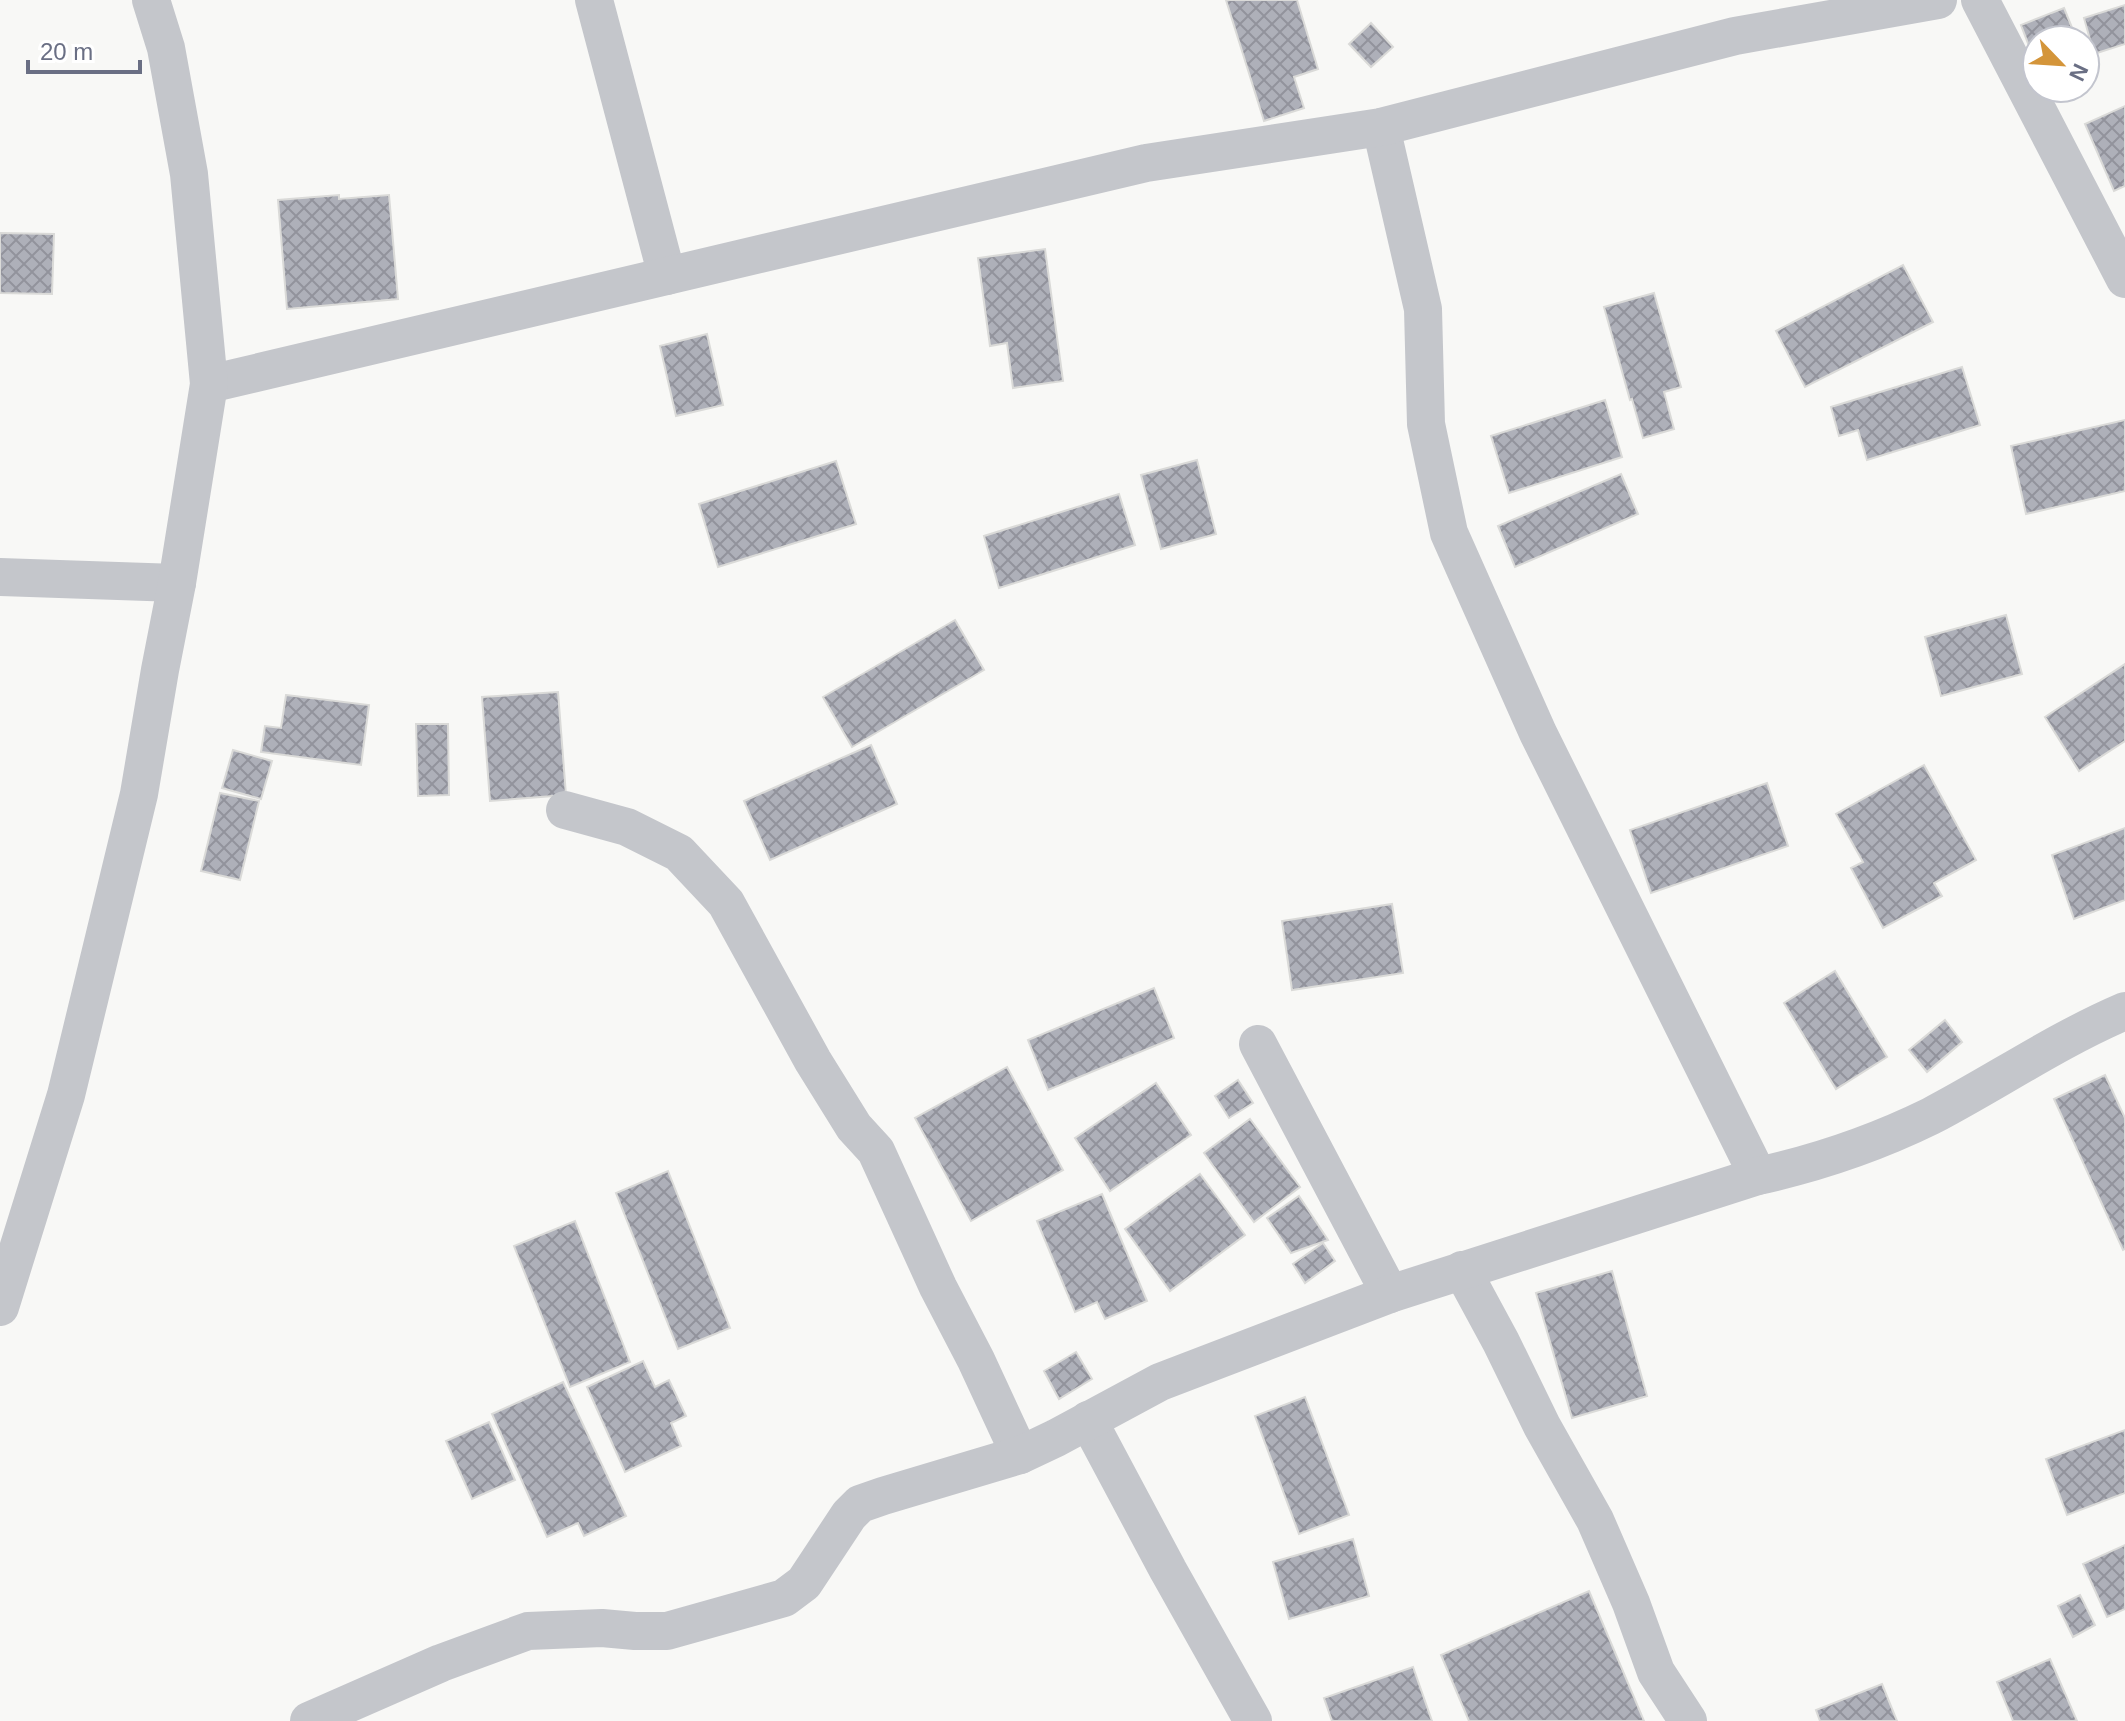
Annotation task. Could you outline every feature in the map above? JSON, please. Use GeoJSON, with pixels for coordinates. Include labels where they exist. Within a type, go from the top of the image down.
{"type":"FeatureCollection","features":[{"type":"Feature","properties":{"kind":"street"},"geometry":{"type":"LineString","coordinates":[[0,1307],[66,1095],[139,794],[209,384],[189,174],[166,48],[151,0]]}},
{"type":"Feature","properties":{"kind":"street"},"geometry":{"type":"LineString","coordinates":[[594,0],[667,276]]}},
{"type":"Feature","properties":{"kind":"street"},"geometry":{"type":"LineString","coordinates":[[209,384],[1146,163],[1381,127],[1735,36],[1824,10],[1938,0]]}},
{"type":"Feature","properties":{"kind":"street"},"geometry":{"type":"LineString","coordinates":[[1980,0],[2125,279]]}},
{"type":"Feature","properties":{"kind":"street"},"geometry":{"type":"LineString","coordinates":[[1381,127],[1423,309],[1426,424],[1449,533],[1538,733],[1758,1176]]}},
{"type":"Feature","properties":{"kind":"street"},"geometry":{"type":"LineString","coordinates":[[0,577],[177,583]]}},
{"type":"Feature","properties":{"kind":"street"},"geometry":{"type":"LineString","coordinates":[[565,810],[627,827],[679,853],[726,903],[813,1061],[854,1127],[876,1151],[1020,1455]]}},
{"type":"Feature","properties":{"kind":"street"},"geometry":{"type":"LineString","coordinates":[[309,1721],[441,1663],[528,1631],[602,1628],[667,1631],[784,1598],[804,1583],[849,1515],[860,1504],[1020,1455],[1160,1382],[1390,1294],[1758,1176],[1796,1168],[1872,1143],[1931,1116],[2088,1027],[2125,1011]]}},
{"type":"Feature","properties":{"kind":"street"},"geometry":{"type":"LineString","coordinates":[[1258,1044],[1390,1294]]}},
{"type":"Feature","properties":{"kind":"street"},"geometry":{"type":"LineString","coordinates":[[1462,1270],[1542,1426],[1595,1520],[1631,1603],[1656,1672],[1688,1721]]}},
{"type":"Feature","properties":{"kind":"street"},"geometry":{"type":"LineString","coordinates":[[1088,1420],[1253,1721]]}},
{"type":"Feature","properties":{"kind":"building"},"geometry":{"type":"Polygon","coordinates":[[[1226,0],[1297,0],[1318,69],[1294,77],[1304,108],[1264,121],[1226,0]]]}},
{"type":"Feature","properties":{"kind":"building"},"geometry":{"type":"Polygon","coordinates":[[[2125,5],[2125,44],[2101,52],[2101,24],[2086,24],[2084,18],[2125,5]]]}},
{"type":"Feature","properties":{"kind":"building"},"geometry":{"type":"Polygon","coordinates":[[[2064,8],[2070,24],[2024,24],[2064,8]]]}},
{"type":"Feature","properties":{"kind":"building"},"geometry":{"type":"Polygon","coordinates":[[[1371,23],[1393,47],[1371,67],[1349,44],[1371,23]]]}},
{"type":"Feature","properties":{"kind":"building"},"geometry":{"type":"Polygon","coordinates":[[[2125,106],[2125,186],[2114,191],[2085,124],[2125,106]]]}},
{"type":"Feature","properties":{"kind":"building"},"geometry":{"type":"Polygon","coordinates":[[[339,195],[339,199],[389,195],[398,299],[287,309],[278,200],[339,195]]]}},
{"type":"Feature","properties":{"kind":"building"},"geometry":{"type":"Polygon","coordinates":[[[0,233],[54,234],[52,294],[0,293],[0,233]]]}},
{"type":"Feature","properties":{"kind":"building"},"geometry":{"type":"Polygon","coordinates":[[[1045,249],[1063,381],[1013,388],[1007,343],[990,346],[978,258],[1045,249]]]}},
{"type":"Feature","properties":{"kind":"building"},"geometry":{"type":"Polygon","coordinates":[[[1903,265],[1933,322],[1805,387],[1776,331],[1903,265]]]}},
{"type":"Feature","properties":{"kind":"building"},"geometry":{"type":"Polygon","coordinates":[[[1654,293],[1681,387],[1664,392],[1674,429],[1643,438],[1604,307],[1654,293]]]}},
{"type":"Feature","properties":{"kind":"building"},"geometry":{"type":"Polygon","coordinates":[[[707,334],[723,405],[676,416],[660,346],[707,334]]]}},
{"type":"Feature","properties":{"kind":"building"},"geometry":{"type":"Polygon","coordinates":[[[1962,367],[1980,425],[1867,460],[1858,430],[1839,436],[1831,407],[1962,367]]]}},
{"type":"Feature","properties":{"kind":"building"},"geometry":{"type":"Polygon","coordinates":[[[1605,400],[1622,457],[1509,493],[1491,436],[1605,400]]]}},
{"type":"Feature","properties":{"kind":"building"},"geometry":{"type":"Polygon","coordinates":[[[2125,420],[2125,491],[2026,514],[2011,446],[2125,420]]]}},
{"type":"Feature","properties":{"kind":"building"},"geometry":{"type":"Polygon","coordinates":[[[1197,460],[1216,534],[1161,549],[1141,475],[1197,460]]]}},
{"type":"Feature","properties":{"kind":"building"},"geometry":{"type":"Polygon","coordinates":[[[836,461],[856,524],[718,567],[699,504],[836,461]]]}},
{"type":"Feature","properties":{"kind":"building"},"geometry":{"type":"Polygon","coordinates":[[[1621,474],[1638,514],[1515,567],[1498,526],[1621,474]]]}},
{"type":"Feature","properties":{"kind":"building"},"geometry":{"type":"Polygon","coordinates":[[[1119,494],[1135,545],[999,588],[984,536],[1119,494]]]}},
{"type":"Feature","properties":{"kind":"building"},"geometry":{"type":"Polygon","coordinates":[[[2006,615],[2022,674],[1941,696],[1925,637],[2006,615]]]}},
{"type":"Feature","properties":{"kind":"building"},"geometry":{"type":"Polygon","coordinates":[[[955,620],[984,670],[852,747],[823,697],[955,620]]]}},
{"type":"Feature","properties":{"kind":"building"},"geometry":{"type":"Polygon","coordinates":[[[2125,664],[2125,741],[2079,771],[2045,717],[2125,664]]]}},
{"type":"Feature","properties":{"kind":"building"},"geometry":{"type":"Polygon","coordinates":[[[558,692],[566,795],[490,801],[482,697],[558,692]]]}},
{"type":"Feature","properties":{"kind":"building"},"geometry":{"type":"Polygon","coordinates":[[[286,695],[369,705],[361,765],[261,752],[265,726],[281,728],[286,695]]]}},
{"type":"Feature","properties":{"kind":"building"},"geometry":{"type":"Polygon","coordinates":[[[416,724],[448,724],[449,795],[418,796],[416,724]]]}},
{"type":"Feature","properties":{"kind":"building"},"geometry":{"type":"Polygon","coordinates":[[[871,745],[897,804],[770,860],[744,801],[871,745]]]}},
{"type":"Feature","properties":{"kind":"building"},"geometry":{"type":"Polygon","coordinates":[[[233,750],[272,761],[261,799],[222,788],[233,750]]]}},
{"type":"Feature","properties":{"kind":"building"},"geometry":{"type":"Polygon","coordinates":[[[1924,765],[1976,860],[1934,883],[1942,896],[1883,928],[1851,868],[1863,862],[1836,814],[1924,765]]]}},
{"type":"Feature","properties":{"kind":"building"},"geometry":{"type":"Polygon","coordinates":[[[1767,783],[1788,846],[1651,893],[1630,830],[1767,783]]]}},
{"type":"Feature","properties":{"kind":"building"},"geometry":{"type":"Polygon","coordinates":[[[220,793],[259,801],[240,880],[201,871],[220,793]]]}},
{"type":"Feature","properties":{"kind":"building"},"geometry":{"type":"Polygon","coordinates":[[[2125,828],[2125,900],[2074,919],[2052,855],[2125,828]]]}},
{"type":"Feature","properties":{"kind":"building"},"geometry":{"type":"Polygon","coordinates":[[[1392,904],[1403,973],[1292,990],[1282,921],[1392,904]]]}},
{"type":"Feature","properties":{"kind":"building"},"geometry":{"type":"Polygon","coordinates":[[[1835,971],[1887,1057],[1836,1089],[1784,1003],[1835,971]]]}},
{"type":"Feature","properties":{"kind":"building"},"geometry":{"type":"Polygon","coordinates":[[[1154,988],[1174,1038],[1048,1090],[1028,1040],[1154,988]]]}},
{"type":"Feature","properties":{"kind":"building"},"geometry":{"type":"Polygon","coordinates":[[[1945,1020],[1962,1042],[1927,1072],[1909,1050],[1945,1020]]]}},
{"type":"Feature","properties":{"kind":"building"},"geometry":{"type":"Polygon","coordinates":[[[1007,1067],[1063,1170],[971,1221],[915,1118],[1007,1067]]]}},
{"type":"Feature","properties":{"kind":"building"},"geometry":{"type":"Polygon","coordinates":[[[2105,1075],[2125,1118],[2123,1250],[2054,1099],[2105,1075]]]}},
{"type":"Feature","properties":{"kind":"building"},"geometry":{"type":"Polygon","coordinates":[[[1238,1080],[1253,1103],[1229,1118],[1215,1096],[1238,1080]]]}},
{"type":"Feature","properties":{"kind":"building"},"geometry":{"type":"Polygon","coordinates":[[[1156,1083],[1191,1135],[1110,1191],[1075,1138],[1156,1083]]]}},
{"type":"Feature","properties":{"kind":"building"},"geometry":{"type":"Polygon","coordinates":[[[1250,1119],[1300,1187],[1254,1222],[1204,1153],[1250,1119]]]}},
{"type":"Feature","properties":{"kind":"building"},"geometry":{"type":"Polygon","coordinates":[[[668,1171],[730,1328],[678,1349],[616,1193],[668,1171]]]}},
{"type":"Feature","properties":{"kind":"building"},"geometry":{"type":"Polygon","coordinates":[[[1200,1174],[1245,1235],[1170,1291],[1125,1229],[1200,1174]]]}},
{"type":"Feature","properties":{"kind":"building"},"geometry":{"type":"Polygon","coordinates":[[[1102,1194],[1147,1301],[1105,1319],[1097,1302],[1075,1312],[1037,1221],[1102,1194]]]}},
{"type":"Feature","properties":{"kind":"building"},"geometry":{"type":"Polygon","coordinates":[[[1299,1196],[1328,1240],[1291,1253],[1267,1218],[1299,1196]]]}},
{"type":"Feature","properties":{"kind":"building"},"geometry":{"type":"Polygon","coordinates":[[[575,1221],[630,1362],[570,1387],[514,1246],[575,1221]]]}},
{"type":"Feature","properties":{"kind":"building"},"geometry":{"type":"Polygon","coordinates":[[[1323,1243],[1335,1261],[1305,1283],[1293,1264],[1323,1243]]]}},
{"type":"Feature","properties":{"kind":"building"},"geometry":{"type":"Polygon","coordinates":[[[1612,1271],[1647,1396],[1572,1418],[1536,1293],[1612,1271]]]}},
{"type":"Feature","properties":{"kind":"building"},"geometry":{"type":"Polygon","coordinates":[[[1076,1352],[1092,1379],[1059,1399],[1044,1371],[1076,1352]]]}},
{"type":"Feature","properties":{"kind":"building"},"geometry":{"type":"Polygon","coordinates":[[[643,1361],[655,1387],[669,1380],[686,1416],[671,1423],[681,1446],[625,1472],[587,1387],[643,1361]]]}},
{"type":"Feature","properties":{"kind":"building"},"geometry":{"type":"Polygon","coordinates":[[[563,1382],[626,1516],[584,1536],[578,1523],[547,1537],[492,1414],[563,1382]]]}},
{"type":"Feature","properties":{"kind":"building"},"geometry":{"type":"Polygon","coordinates":[[[1305,1397],[1349,1515],[1299,1534],[1255,1416],[1305,1397]]]}},
{"type":"Feature","properties":{"kind":"building"},"geometry":{"type":"Polygon","coordinates":[[[489,1422],[515,1480],[472,1499],[446,1441],[489,1422]]]}},
{"type":"Feature","properties":{"kind":"building"},"geometry":{"type":"Polygon","coordinates":[[[2125,1430],[2125,1493],[2067,1515],[2046,1459],[2125,1430]]]}},
{"type":"Feature","properties":{"kind":"building"},"geometry":{"type":"Polygon","coordinates":[[[1353,1539],[1369,1596],[1289,1619],[1273,1562],[1353,1539]]]}},
{"type":"Feature","properties":{"kind":"building"},"geometry":{"type":"Polygon","coordinates":[[[2125,1545],[2125,1609],[2107,1617],[2083,1564],[2125,1545]]]}},
{"type":"Feature","properties":{"kind":"building"},"geometry":{"type":"Polygon","coordinates":[[[1589,1591],[1644,1721],[1469,1721],[1441,1655],[1589,1591]]]}},
{"type":"Feature","properties":{"kind":"building"},"geometry":{"type":"Polygon","coordinates":[[[2080,1595],[2095,1625],[2073,1637],[2058,1606],[2080,1595]]]}},
{"type":"Feature","properties":{"kind":"building"},"geometry":{"type":"Polygon","coordinates":[[[2050,1659],[2077,1721],[2013,1721],[1997,1682],[2050,1659]]]}},
{"type":"Feature","properties":{"kind":"building"},"geometry":{"type":"Polygon","coordinates":[[[1413,1667],[1432,1721],[1332,1721],[1324,1698],[1413,1667]]]}},
{"type":"Feature","properties":{"kind":"building"},"geometry":{"type":"Polygon","coordinates":[[[1882,1684],[1897,1721],[1820,1721],[1816,1710],[1882,1684]]]}}]}
